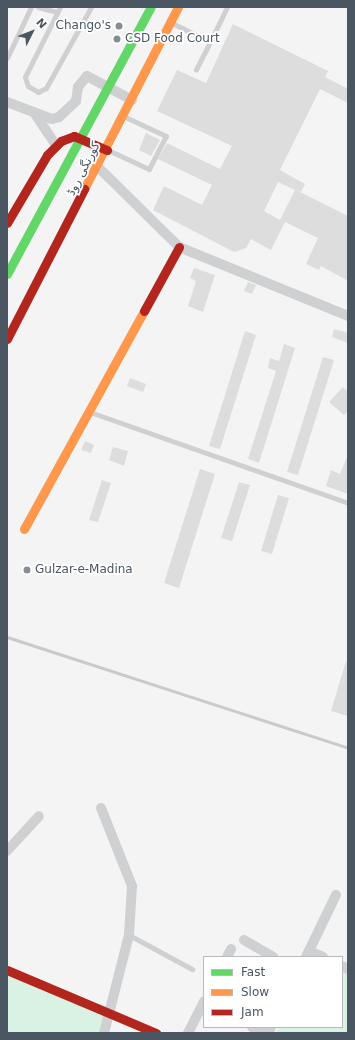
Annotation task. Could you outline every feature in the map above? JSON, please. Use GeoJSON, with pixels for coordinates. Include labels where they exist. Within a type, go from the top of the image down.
{"type":"FeatureCollection","features":[{"type":"Feature","properties":{"kind":"main road","name":"کورنگی روڈ"},"geometry":{"type":"LineString","coordinates":[[7,339],[124,117],[178,7]]}},
{"type":"Feature","properties":{"kind":"main road"},"geometry":{"type":"LineString","coordinates":[[7,274],[107,88],[148,8]]}},
{"type":"Feature","properties":{"kind":"main road"},"geometry":{"type":"LineString","coordinates":[[7,223],[56,145],[66,138],[80,137],[107,150]]}},
{"type":"Feature","properties":{"kind":"main road"},"geometry":{"type":"LineString","coordinates":[[24,529],[179,247]]}},
{"type":"Feature","properties":{"kind":"main road"},"geometry":{"type":"LineString","coordinates":[[7,970],[156,1033]]}},
{"type":"Feature","properties":{"kind":"street"},"geometry":{"type":"LineString","coordinates":[[7,102],[35,114],[52,119],[65,114],[76,102],[78,87],[88,76],[107,88],[132,100]]}},
{"type":"Feature","properties":{"kind":"street"},"geometry":{"type":"LineString","coordinates":[[35,114],[56,145]]}},
{"type":"Feature","properties":{"kind":"street"},"geometry":{"type":"LineString","coordinates":[[98,167],[179,247],[347,314]]}},
{"type":"Feature","properties":{"kind":"street"},"geometry":{"type":"LineString","coordinates":[[101,808],[132,886],[129,935],[108,1012],[104,1033]]}},
{"type":"Feature","properties":{"kind":"street"},"geometry":{"type":"LineString","coordinates":[[7,851],[38,816]]}},
{"type":"Feature","properties":{"kind":"street"},"geometry":{"type":"LineString","coordinates":[[318,956],[307,954],[336,895]]}},
{"type":"Feature","properties":{"kind":"street"},"geometry":{"type":"LineString","coordinates":[[244,940],[272,956]]}},
{"type":"Feature","properties":{"kind":"street"},"geometry":{"type":"LineString","coordinates":[[188,1033],[203,1004]]}},
{"type":"Feature","properties":{"kind":"street"},"geometry":{"type":"LineString","coordinates":[[254,1028],[264,1033]]}},
{"type":"Feature","properties":{"kind":"lane"},"geometry":{"type":"LineString","coordinates":[[7,58],[31,7]]}},
{"type":"Feature","properties":{"kind":"lane"},"geometry":{"type":"LineString","coordinates":[[38,7],[57,12]]}},
{"type":"Feature","properties":{"kind":"lane"},"geometry":{"type":"LineString","coordinates":[[60,7],[25,77],[28,86],[38,92],[46,88],[91,7]]}},
{"type":"Feature","properties":{"kind":"lane"},"geometry":{"type":"LineString","coordinates":[[196,70],[227,7]]}},
{"type":"Feature","properties":{"kind":"lane"},"geometry":{"type":"LineString","coordinates":[[171,22],[210,42]]}},
{"type":"Feature","properties":{"kind":"lane"},"geometry":{"type":"LineString","coordinates":[[107,150],[149,169],[166,136],[124,117]]}},
{"type":"Feature","properties":{"kind":"lane"},"geometry":{"type":"LineString","coordinates":[[89,412],[348,503]]}},
{"type":"Feature","properties":{"kind":"lane"},"geometry":{"type":"LineString","coordinates":[[129,935],[192,970]]}},
{"type":"Feature","properties":{"kind":"green space"},"geometry":{"type":"Polygon","coordinates":[[[7,970],[108,1012],[104,1033],[7,1033],[7,970]]]}},
{"type":"Feature","properties":{"kind":"green space"},"geometry":{"type":"Polygon","coordinates":[[[343,970],[348,972],[348,1033],[276,1033],[278,1028],[343,1028],[343,970]]]}},
{"type":"Feature","properties":{"kind":"building"},"geometry":{"type":"Polygon","coordinates":[[[233,24],[328,71],[325,77],[348,89],[348,103],[320,89],[280,170],[305,184],[301,192],[296,190],[348,216],[348,281],[321,266],[319,270],[306,264],[318,238],[285,222],[271,250],[251,239],[246,248],[234,252],[153,210],[164,186],[202,205],[212,185],[158,159],[167,143],[220,169],[232,146],[157,111],[177,70],[206,83],[233,24]],[[278,182],[264,211],[280,220],[295,190],[278,182]]]}},
{"type":"Feature","properties":{"kind":"building"},"geometry":{"type":"Polygon","coordinates":[[[146,133],[160,140],[151,156],[139,150],[146,133]]]}},
{"type":"Feature","properties":{"kind":"building"},"geometry":{"type":"Polygon","coordinates":[[[194,268],[215,275],[203,312],[188,306],[196,281],[190,278],[194,268]]]}},
{"type":"Feature","properties":{"kind":"building"},"geometry":{"type":"Polygon","coordinates":[[[248,282],[256,285],[252,294],[244,291],[248,282]]]}},
{"type":"Feature","properties":{"kind":"building"},"geometry":{"type":"Polygon","coordinates":[[[334,329],[348,333],[348,343],[332,337],[334,329]]]}},
{"type":"Feature","properties":{"kind":"building"},"geometry":{"type":"Polygon","coordinates":[[[245,331],[256,335],[220,449],[209,446],[245,331]]]}},
{"type":"Feature","properties":{"kind":"building"},"geometry":{"type":"Polygon","coordinates":[[[284,344],[295,348],[259,463],[248,459],[276,371],[268,368],[270,358],[279,361],[284,344]]]}},
{"type":"Feature","properties":{"kind":"building"},"geometry":{"type":"Polygon","coordinates":[[[323,357],[334,360],[298,475],[287,472],[323,357]]]}},
{"type":"Feature","properties":{"kind":"building"},"geometry":{"type":"Polygon","coordinates":[[[130,378],[146,384],[143,392],[127,386],[130,378]]]}},
{"type":"Feature","properties":{"kind":"building"},"geometry":{"type":"Polygon","coordinates":[[[343,387],[348,392],[348,411],[344,415],[329,402],[343,387]]]}},
{"type":"Feature","properties":{"kind":"building"},"geometry":{"type":"Polygon","coordinates":[[[85,441],[94,445],[91,453],[81,450],[85,441]]]}},
{"type":"Feature","properties":{"kind":"building"},"geometry":{"type":"Polygon","coordinates":[[[113,447],[128,451],[124,466],[109,460],[113,447]]]}},
{"type":"Feature","properties":{"kind":"building"},"geometry":{"type":"Polygon","coordinates":[[[348,454],[348,494],[326,486],[331,470],[340,474],[348,454]]]}},
{"type":"Feature","properties":{"kind":"building"},"geometry":{"type":"Polygon","coordinates":[[[200,469],[215,474],[179,588],[164,583],[200,469]]]}},
{"type":"Feature","properties":{"kind":"building"},"geometry":{"type":"Polygon","coordinates":[[[102,480],[111,483],[98,522],[89,520],[102,480]]]}},
{"type":"Feature","properties":{"kind":"building"},"geometry":{"type":"Polygon","coordinates":[[[239,482],[250,485],[232,541],[221,538],[239,482]]]}},
{"type":"Feature","properties":{"kind":"building"},"geometry":{"type":"Polygon","coordinates":[[[278,495],[289,498],[272,554],[261,551],[278,495]]]}},
{"type":"Feature","properties":{"kind":"building"},"geometry":{"type":"Polygon","coordinates":[[[346,661],[348,662],[348,716],[331,711],[346,661]]]}},
{"type":"Feature","properties":{"kind":"railway"},"geometry":{"type":"LineString","coordinates":[[7,637],[348,748]]}},
{"type":"Feature","properties":{"kind":"traffic: fast"},"geometry":{"type":"LineString","coordinates":[[7,274],[151,7]]}},
{"type":"Feature","properties":{"kind":"traffic: slow"},"geometry":{"type":"LineString","coordinates":[[84,189],[178,7]]}},
{"type":"Feature","properties":{"kind":"traffic: slow"},"geometry":{"type":"LineString","coordinates":[[24,529],[144,311]]}},
{"type":"Feature","properties":{"kind":"traffic: jam"},"geometry":{"type":"LineString","coordinates":[[7,223],[47,155],[61,141],[74,136],[107,150]]}},
{"type":"Feature","properties":{"kind":"traffic: jam"},"geometry":{"type":"LineString","coordinates":[[7,339],[84,189]]}},
{"type":"Feature","properties":{"kind":"traffic: jam"},"geometry":{"type":"LineString","coordinates":[[144,311],[179,247]]}},
{"type":"Feature","properties":{"kind":"traffic: jam"},"geometry":{"type":"LineString","coordinates":[[7,970],[156,1033]]}},
{"type":"Feature","properties":{"kind":"place","name":"Chango's"},"geometry":{"type":"Point","coordinates":[119,26]}},
{"type":"Feature","properties":{"kind":"place","name":"CSD Food Court"},"geometry":{"type":"Point","coordinates":[117,39]}},
{"type":"Feature","properties":{"kind":"place","name":"Gulzar-e-Madina"},"geometry":{"type":"Point","coordinates":[27,570]}}]}
